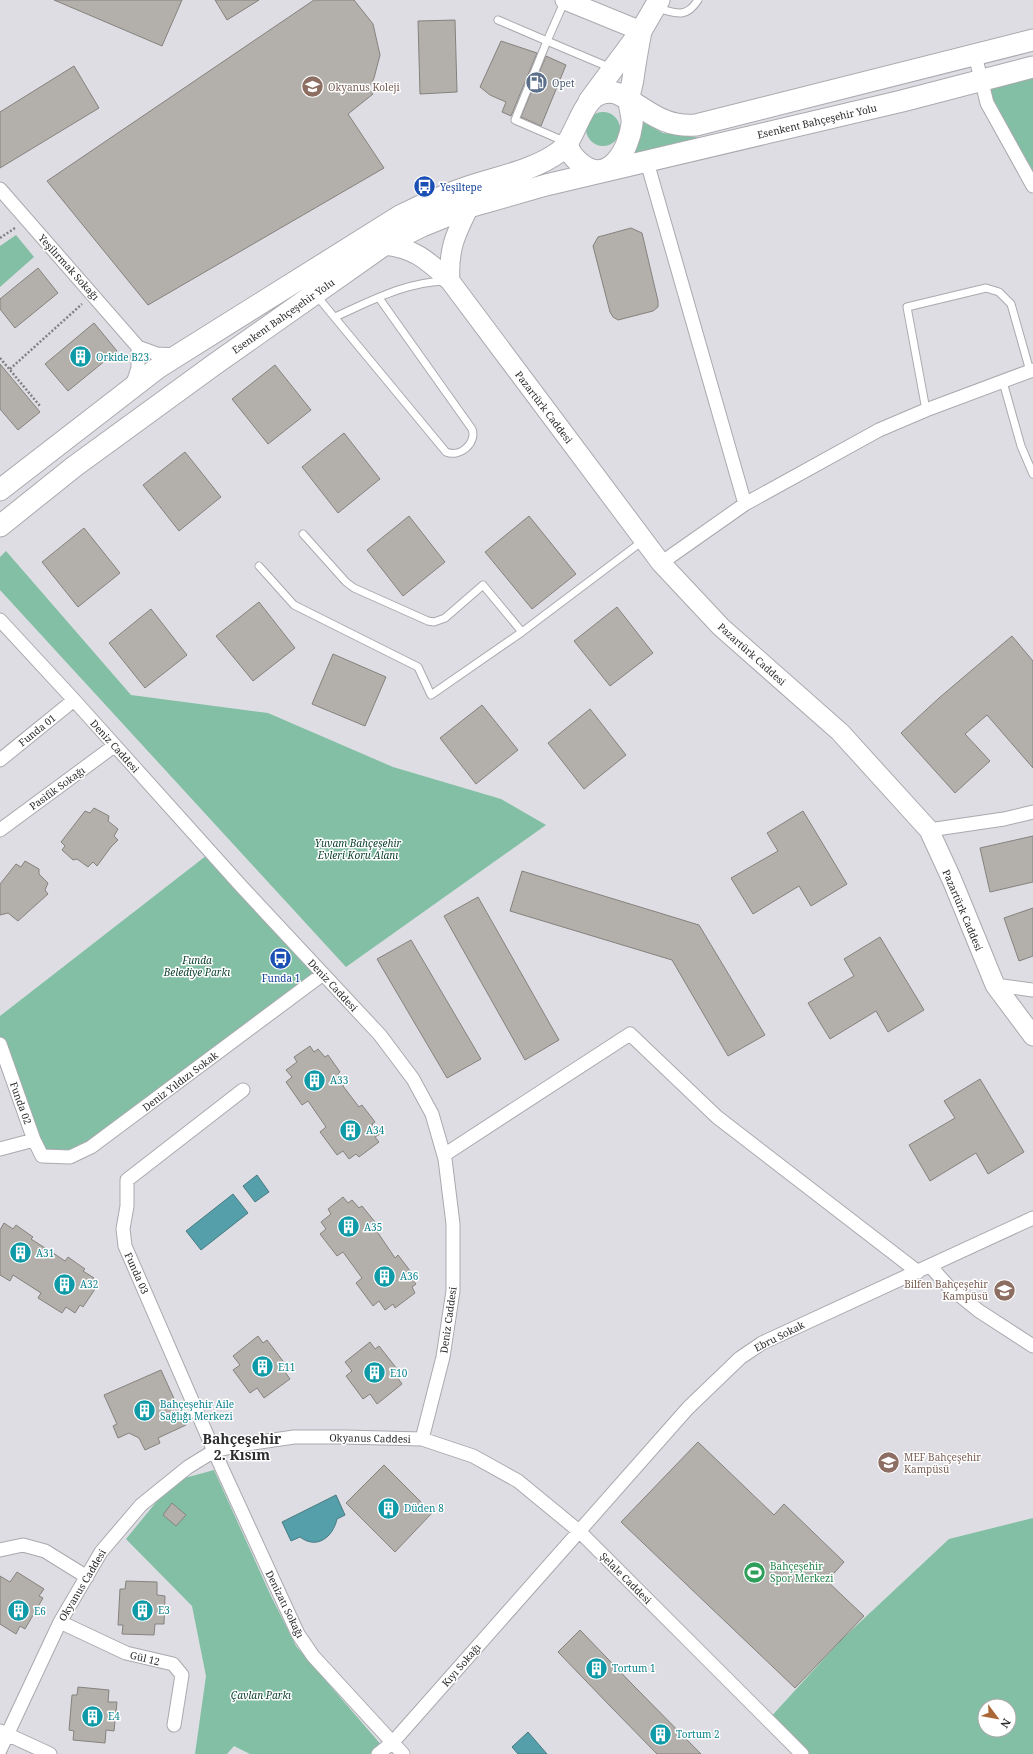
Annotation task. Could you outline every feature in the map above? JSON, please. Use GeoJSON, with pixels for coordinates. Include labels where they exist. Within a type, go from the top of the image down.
{"type":"FeatureCollection","features":[{"type":"Feature","properties":{"kind":"main road"},"geometry":{"type":"LineString","coordinates":[[586,106],[641,31],[657,3]]}},
{"type":"Feature","properties":{"kind":"main road"},"geometry":{"type":"LineString","coordinates":[[629,100],[641,31]]}},
{"type":"Feature","properties":{"kind":"main road","name":"Esenkent Bahçeşehir Yolu"},"geometry":{"type":"LineString","coordinates":[[0,490],[159,367],[400,216],[436,199],[536,164],[559,152],[568,143],[586,106],[593,98],[608,92],[616,93],[669,123],[684,126],[696,125],[1033,40]]}},
{"type":"Feature","properties":{"kind":"main road","name":"Esenkent Bahçeşehir Yolu"},"geometry":{"type":"LineString","coordinates":[[0,526],[75,466],[215,364],[384,245],[422,226],[469,207],[601,171],[647,162],[1033,67]]}},
{"type":"Feature","properties":{"kind":"main road","name":"Esenkent Bahçeşehir Yolu"},"geometry":{"type":"LineString","coordinates":[[601,171],[614,164],[626,146],[632,124],[629,100]]}},
{"type":"Feature","properties":{"kind":"main road"},"geometry":{"type":"LineString","coordinates":[[568,143],[572,155],[580,163],[591,170],[601,171]]}},
{"type":"Feature","properties":{"kind":"street"},"geometry":{"type":"LineString","coordinates":[[565,0],[641,31]]}},
{"type":"Feature","properties":{"kind":"street"},"geometry":{"type":"LineString","coordinates":[[975,55],[987,103],[1033,186]]}},
{"type":"Feature","properties":{"kind":"street"},"geometry":{"type":"LineString","coordinates":[[647,162],[745,504]]}},
{"type":"Feature","properties":{"kind":"street","name":"Yeşilırmak Sokağı"},"geometry":{"type":"LineString","coordinates":[[0,189],[138,347]]}},
{"type":"Feature","properties":{"kind":"street"},"geometry":{"type":"LineString","coordinates":[[450,281],[449,262],[452,247],[469,207]]}},
{"type":"Feature","properties":{"kind":"street","name":"Pazartürk Caddesi"},"geometry":{"type":"LineString","coordinates":[[384,245],[399,246],[412,251],[426,260],[450,281],[661,563],[721,627],[840,732],[929,830],[952,880],[995,985],[1033,1036]]}},
{"type":"Feature","properties":{"kind":"street"},"geometry":{"type":"LineString","coordinates":[[130,388],[138,368],[138,347],[157,354],[178,355]]}},
{"type":"Feature","properties":{"kind":"street"},"geometry":{"type":"LineString","coordinates":[[661,563],[745,504],[879,430],[926,410],[1032,371]]}},
{"type":"Feature","properties":{"kind":"street","name":"Deniz Caddesi"},"geometry":{"type":"LineString","coordinates":[[0,620],[380,1036],[413,1079],[432,1114],[444,1155],[454,1224],[453,1291],[443,1357],[422,1439]]}},
{"type":"Feature","properties":{"kind":"street","name":"Funda 01"},"geometry":{"type":"LineString","coordinates":[[0,760],[74,700]]}},
{"type":"Feature","properties":{"kind":"street","name":"Pasifik Sokağı"},"geometry":{"type":"LineString","coordinates":[[0,830],[114,746]]}},
{"type":"Feature","properties":{"kind":"street"},"geometry":{"type":"LineString","coordinates":[[929,830],[1004,819],[1033,812]]}},
{"type":"Feature","properties":{"kind":"street","name":"Deniz Yıldızı Sokak"},"geometry":{"type":"LineString","coordinates":[[34,1140],[42,1156],[70,1157],[91,1147],[323,974]]}},
{"type":"Feature","properties":{"kind":"street"},"geometry":{"type":"LineString","coordinates":[[995,985],[1033,990]]}},
{"type":"Feature","properties":{"kind":"street"},"geometry":{"type":"LineString","coordinates":[[444,1155],[630,1034],[717,1117],[918,1272]]}},
{"type":"Feature","properties":{"kind":"street","name":"Funda 02"},"geometry":{"type":"LineString","coordinates":[[0,1044],[34,1140]]}},
{"type":"Feature","properties":{"kind":"street","name":"Funda 03"},"geometry":{"type":"LineString","coordinates":[[214,1451],[125,1246],[123,1229],[127,1206],[127,1180],[243,1090]]}},
{"type":"Feature","properties":{"kind":"street"},"geometry":{"type":"LineString","coordinates":[[0,1149],[34,1140]]}},
{"type":"Feature","properties":{"kind":"street","name":"Ebru Sokak"},"geometry":{"type":"LineString","coordinates":[[542,1573],[580,1532],[688,1408],[740,1358],[762,1343],[1033,1218]]}},
{"type":"Feature","properties":{"kind":"street"},"geometry":{"type":"LineString","coordinates":[[930,1266],[948,1286],[980,1311],[1033,1346]]}},
{"type":"Feature","properties":{"kind":"street","name":"Okyanus Caddesi"},"geometry":{"type":"LineString","coordinates":[[0,1750],[3,1733],[60,1622],[101,1552],[141,1505],[188,1467],[214,1451],[240,1445],[294,1437],[422,1439]]}},
{"type":"Feature","properties":{"kind":"street","name":"Şelale Caddesi"},"geometry":{"type":"LineString","coordinates":[[422,1439],[473,1456],[518,1481],[580,1532],[802,1754]]}},
{"type":"Feature","properties":{"kind":"street","name":"Denizatı Sokağı"},"geometry":{"type":"LineString","coordinates":[[214,1451],[298,1634],[312,1656],[403,1754]]}},
{"type":"Feature","properties":{"kind":"street"},"geometry":{"type":"LineString","coordinates":[[0,1550],[23,1545],[45,1551],[87,1577]]}},
{"type":"Feature","properties":{"kind":"street","name":"Kıyı Sokağı"},"geometry":{"type":"LineString","coordinates":[[378,1754],[393,1742],[542,1573]]}},
{"type":"Feature","properties":{"kind":"street","name":"Gül 12"},"geometry":{"type":"LineString","coordinates":[[60,1622],[126,1653],[173,1664],[182,1675],[174,1725]]}},
{"type":"Feature","properties":{"kind":"street"},"geometry":{"type":"LineString","coordinates":[[3,1733],[50,1754]]}},
{"type":"Feature","properties":{"kind":"lane"},"geometry":{"type":"LineString","coordinates":[[565,0],[514,118],[516,121],[568,143]]}},
{"type":"Feature","properties":{"kind":"lane"},"geometry":{"type":"LineString","coordinates":[[657,3],[683,14],[690,11],[698,0]]}},
{"type":"Feature","properties":{"kind":"lane"},"geometry":{"type":"LineString","coordinates":[[498,20],[612,69]]}},
{"type":"Feature","properties":{"kind":"lane"},"geometry":{"type":"LineString","coordinates":[[335,317],[407,286],[450,281]]}},
{"type":"Feature","properties":{"kind":"lane"},"geometry":{"type":"LineString","coordinates":[[926,410],[907,307],[986,288],[999,292],[1011,304],[1032,371]]}},
{"type":"Feature","properties":{"kind":"lane"},"geometry":{"type":"LineString","coordinates":[[315,294],[446,452],[458,453],[471,443],[473,435],[472,428],[379,298]]}},
{"type":"Feature","properties":{"kind":"lane"},"geometry":{"type":"LineString","coordinates":[[1004,382],[1021,446],[1033,474]]}},
{"type":"Feature","properties":{"kind":"lane"},"geometry":{"type":"LineString","coordinates":[[303,534],[346,582],[354,588],[428,621],[434,622],[445,618],[483,585],[522,632]]}},
{"type":"Feature","properties":{"kind":"lane"},"geometry":{"type":"LineString","coordinates":[[259,566],[294,605],[418,667],[431,695],[522,632],[644,540]]}},
{"type":"Feature","properties":{"kind":"path"},"geometry":{"type":"LineString","coordinates":[[10,369],[93,294]]}},
{"type":"Feature","properties":{"kind":"path"},"geometry":{"type":"LineString","coordinates":[[0,358],[40,406]]}},
{"type":"Feature","properties":{"kind":"green space"},"geometry":{"type":"Polygon","coordinates":[[[1033,67],[1033,187],[981,81],[1033,67]]]}},
{"type":"Feature","properties":{"kind":"green space"},"geometry":{"type":"Polygon","coordinates":[[[600,112],[606,112],[615,117],[619,123],[619,135],[615,141],[606,146],[600,146],[591,141],[586,132],[586,126],[591,117],[600,112]]]}},
{"type":"Feature","properties":{"kind":"green space"},"geometry":{"type":"Polygon","coordinates":[[[641,121],[663,133],[702,138],[626,160],[641,121]]]}},
{"type":"Feature","properties":{"kind":"green space"},"geometry":{"type":"Polygon","coordinates":[[[16,235],[34,257],[0,287],[0,246],[16,235]]]}},
{"type":"Feature","properties":{"kind":"green space","name":"Yuvam Bahçeşehir Evleri Koru Alanı"},"geometry":{"type":"Polygon","coordinates":[[[6,551],[131,695],[268,713],[393,767],[501,799],[546,825],[346,967],[0,590],[0,557],[6,551]]]}},
{"type":"Feature","properties":{"kind":"green space","name":"Funda Belediye Parkı"},"geometry":{"type":"Polygon","coordinates":[[[211,852],[323,974],[91,1147],[42,1156],[0,1044],[0,1016],[211,852]]]}},
{"type":"Feature","properties":{"kind":"green space","name":"Çavlan Parkı"},"geometry":{"type":"Polygon","coordinates":[[[214,1470],[271,1596],[296,1646],[389,1754],[250,1754],[234,1746],[227,1754],[195,1754],[206,1676],[192,1606],[126,1539],[162,1495],[181,1479],[214,1470]]]}},
{"type":"Feature","properties":{"kind":"green space"},"geometry":{"type":"Polygon","coordinates":[[[1033,1518],[1033,1754],[802,1754],[768,1720],[841,1640],[949,1539],[1033,1518]]]}},
{"type":"Feature","properties":{"kind":"water"},"geometry":{"type":"Polygon","coordinates":[[[257,1175],[269,1192],[255,1202],[243,1186],[257,1175]]]}},
{"type":"Feature","properties":{"kind":"water"},"geometry":{"type":"Polygon","coordinates":[[[233,1194],[248,1213],[201,1250],[186,1231],[233,1194]]]}},
{"type":"Feature","properties":{"kind":"water"},"geometry":{"type":"Polygon","coordinates":[[[336,1495],[345,1515],[337,1519],[328,1536],[318,1542],[306,1541],[300,1537],[291,1541],[282,1522],[336,1495]]]}},
{"type":"Feature","properties":{"kind":"water"},"geometry":{"type":"Polygon","coordinates":[[[528,1732],[547,1754],[518,1754],[512,1747],[528,1732]]]}},
{"type":"Feature","properties":{"kind":"building"},"geometry":{"type":"Polygon","coordinates":[[[54,0],[182,0],[162,46],[54,0]]]}},
{"type":"Feature","properties":{"kind":"building"},"geometry":{"type":"Polygon","coordinates":[[[215,0],[259,0],[227,20],[215,0]]]}},
{"type":"Feature","properties":{"kind":"building"},"geometry":{"type":"Polygon","coordinates":[[[314,0],[354,0],[373,24],[380,55],[374,78],[369,88],[373,94],[348,114],[384,168],[148,305],[47,181],[314,0]]]}},
{"type":"Feature","properties":{"kind":"building"},"geometry":{"type":"Polygon","coordinates":[[[455,20],[457,92],[420,94],[418,21],[455,20]]]}},
{"type":"Feature","properties":{"kind":"building"},"geometry":{"type":"Polygon","coordinates":[[[501,41],[537,53],[511,116],[502,112],[506,102],[490,95],[480,87],[501,41]]]}},
{"type":"Feature","properties":{"kind":"building"},"geometry":{"type":"Polygon","coordinates":[[[546,56],[566,65],[541,126],[521,117],[546,56]]]}},
{"type":"Feature","properties":{"kind":"building"},"geometry":{"type":"Polygon","coordinates":[[[74,66],[99,108],[0,168],[0,112],[74,66]]]}},
{"type":"Feature","properties":{"kind":"building"},"geometry":{"type":"Polygon","coordinates":[[[631,228],[642,233],[658,301],[658,307],[653,311],[618,320],[613,317],[610,312],[593,246],[598,237],[631,228]]]}},
{"type":"Feature","properties":{"kind":"building"},"geometry":{"type":"Polygon","coordinates":[[[38,268],[58,293],[15,328],[0,309],[0,299],[38,268]]]}},
{"type":"Feature","properties":{"kind":"building","name":"Orkide B23"},"geometry":{"type":"Polygon","coordinates":[[[94,323],[117,351],[68,391],[45,364],[94,323]]]}},
{"type":"Feature","properties":{"kind":"building"},"geometry":{"type":"Polygon","coordinates":[[[0,364],[40,412],[18,430],[0,409],[0,364]]]}},
{"type":"Feature","properties":{"kind":"building"},"geometry":{"type":"Polygon","coordinates":[[[275,365],[311,410],[268,444],[232,399],[275,365]]]}},
{"type":"Feature","properties":{"kind":"building"},"geometry":{"type":"Polygon","coordinates":[[[344,433],[380,479],[338,513],[302,467],[344,433]]]}},
{"type":"Feature","properties":{"kind":"building"},"geometry":{"type":"Polygon","coordinates":[[[185,452],[221,497],[179,531],[143,485],[185,452]]]}},
{"type":"Feature","properties":{"kind":"building"},"geometry":{"type":"Polygon","coordinates":[[[409,516],[445,562],[403,596],[367,550],[409,516]]]}},
{"type":"Feature","properties":{"kind":"building"},"geometry":{"type":"Polygon","coordinates":[[[529,516],[576,574],[532,609],[485,552],[529,516]]]}},
{"type":"Feature","properties":{"kind":"building"},"geometry":{"type":"Polygon","coordinates":[[[84,528],[120,573],[78,607],[42,562],[84,528]]]}},
{"type":"Feature","properties":{"kind":"building"},"geometry":{"type":"Polygon","coordinates":[[[259,602],[295,648],[253,681],[216,636],[259,602]]]}},
{"type":"Feature","properties":{"kind":"building"},"geometry":{"type":"Polygon","coordinates":[[[617,607],[653,653],[610,686],[574,641],[617,607]]]}},
{"type":"Feature","properties":{"kind":"building"},"geometry":{"type":"Polygon","coordinates":[[[151,609],[187,655],[145,688],[109,643],[151,609]]]}},
{"type":"Feature","properties":{"kind":"building"},"geometry":{"type":"Polygon","coordinates":[[[1012,636],[1033,661],[1033,768],[987,715],[965,734],[990,761],[955,793],[901,733],[939,698],[1012,636]]]}},
{"type":"Feature","properties":{"kind":"building"},"geometry":{"type":"Polygon","coordinates":[[[333,654],[386,677],[365,726],[312,704],[333,654]]]}},
{"type":"Feature","properties":{"kind":"building"},"geometry":{"type":"Polygon","coordinates":[[[482,705],[518,750],[476,784],[440,738],[482,705]]]}},
{"type":"Feature","properties":{"kind":"building"},"geometry":{"type":"Polygon","coordinates":[[[590,709],[626,755],[584,789],[548,743],[590,709]]]}},
{"type":"Feature","properties":{"kind":"building"},"geometry":{"type":"Polygon","coordinates":[[[94,808],[109,816],[108,821],[118,829],[114,836],[118,840],[97,866],[93,862],[88,867],[77,859],[73,860],[62,850],[65,846],[61,842],[85,811],[90,813],[94,808]]]}},
{"type":"Feature","properties":{"kind":"building"},"geometry":{"type":"Polygon","coordinates":[[[803,811],[847,884],[811,906],[799,886],[753,914],[731,878],[778,851],[767,833],[803,811]]]}},
{"type":"Feature","properties":{"kind":"building"},"geometry":{"type":"Polygon","coordinates":[[[1033,836],[1033,882],[990,892],[980,848],[1033,836]]]}},
{"type":"Feature","properties":{"kind":"building"},"geometry":{"type":"Polygon","coordinates":[[[25,861],[39,869],[39,874],[48,883],[45,890],[48,894],[18,921],[8,913],[0,915],[0,884],[16,864],[21,867],[25,861]]]}},
{"type":"Feature","properties":{"kind":"building"},"geometry":{"type":"Polygon","coordinates":[[[522,871],[699,925],[765,1035],[728,1056],[672,960],[510,911],[522,871]]]}},
{"type":"Feature","properties":{"kind":"building"},"geometry":{"type":"Polygon","coordinates":[[[478,897],[559,1040],[525,1060],[444,916],[478,897]]]}},
{"type":"Feature","properties":{"kind":"building"},"geometry":{"type":"Polygon","coordinates":[[[1033,908],[1033,956],[1019,961],[1004,918],[1033,908]]]}},
{"type":"Feature","properties":{"kind":"building"},"geometry":{"type":"Polygon","coordinates":[[[880,937],[924,1010],[888,1032],[876,1011],[830,1039],[808,1003],[854,976],[844,959],[880,937]]]}},
{"type":"Feature","properties":{"kind":"building"},"geometry":{"type":"Polygon","coordinates":[[[411,940],[481,1059],[447,1078],[377,959],[411,940]]]}},
{"type":"Feature","properties":{"kind":"building"},"geometry":{"type":"Polygon","coordinates":[[[310,1046],[314,1052],[318,1049],[325,1057],[328,1055],[340,1072],[338,1074],[345,1084],[343,1086],[359,1107],[362,1105],[375,1122],[372,1124],[380,1134],[375,1137],[379,1142],[359,1157],[356,1154],[349,1159],[343,1151],[337,1155],[320,1132],[326,1127],[308,1101],[302,1105],[286,1082],[292,1077],[286,1070],[297,1062],[294,1057],[310,1046]]]}},
{"type":"Feature","properties":{"kind":"building"},"geometry":{"type":"Polygon","coordinates":[[[980,1079],[1024,1152],[988,1174],[976,1153],[930,1181],[909,1145],[955,1118],[944,1101],[980,1079]]]}},
{"type":"Feature","properties":{"kind":"building"},"geometry":{"type":"Polygon","coordinates":[[[343,1197],[348,1203],[352,1200],[359,1208],[362,1206],[375,1222],[372,1224],[395,1258],[398,1255],[411,1272],[408,1274],[416,1284],[412,1287],[415,1293],[395,1308],[393,1304],[385,1310],[379,1301],[373,1306],[356,1283],[362,1278],[343,1252],[337,1256],[320,1234],[326,1229],[321,1222],[331,1214],[328,1209],[343,1197]]]}},
{"type":"Feature","properties":{"kind":"building"},"geometry":{"type":"Polygon","coordinates":[[[4,1223],[13,1229],[16,1225],[33,1237],[31,1239],[65,1261],[68,1257],[85,1269],[83,1271],[94,1278],[91,1283],[97,1286],[83,1307],[80,1305],[75,1313],[66,1307],[62,1313],[38,1298],[41,1293],[13,1275],[10,1281],[0,1275],[0,1230],[4,1223]]]}},
{"type":"Feature","properties":{"kind":"building","name":"E11"},"geometry":{"type":"Polygon","coordinates":[[[258,1336],[263,1343],[267,1340],[289,1369],[285,1372],[290,1379],[264,1398],[257,1388],[250,1393],[233,1370],[240,1365],[233,1356],[258,1336]]]}},
{"type":"Feature","properties":{"kind":"building","name":"E10"},"geometry":{"type":"Polygon","coordinates":[[[370,1342],[375,1349],[379,1346],[401,1374],[397,1377],[402,1384],[377,1404],[370,1394],[363,1399],[346,1376],[352,1371],[345,1362],[370,1342]]]}},
{"type":"Feature","properties":{"kind":"building","name":"Bahçeşehir Aile Sağlığı Merkezi"},"geometry":{"type":"Polygon","coordinates":[[[161,1370],[186,1425],[158,1438],[160,1443],[145,1450],[139,1438],[129,1433],[118,1438],[113,1426],[117,1424],[104,1395],[161,1370]]]}},
{"type":"Feature","properties":{"kind":"building","name":"Bahçeşehir Spor Merkezi"},"geometry":{"type":"Polygon","coordinates":[[[698,1442],[774,1515],[784,1504],[844,1562],[827,1581],[864,1616],[795,1688],[621,1522],[698,1442]]]}},
{"type":"Feature","properties":{"kind":"building","name":"Düden 8"},"geometry":{"type":"Polygon","coordinates":[[[384,1465],[432,1513],[395,1552],[346,1503],[384,1465]]]}},
{"type":"Feature","properties":{"kind":"building"},"geometry":{"type":"Polygon","coordinates":[[[172,1503],[186,1515],[176,1526],[163,1515],[172,1503]]]}},
{"type":"Feature","properties":{"kind":"building","name":"E6"},"geometry":{"type":"Polygon","coordinates":[[[17,1572],[44,1589],[39,1596],[43,1598],[25,1629],[20,1626],[16,1634],[0,1624],[0,1576],[10,1582],[17,1572]]]}},
{"type":"Feature","properties":{"kind":"building","name":"E3"},"geometry":{"type":"Polygon","coordinates":[[[126,1581],[157,1582],[157,1595],[165,1596],[164,1624],[155,1624],[154,1635],[122,1634],[123,1625],[118,1625],[120,1589],[125,1589],[126,1581]]]}},
{"type":"Feature","properties":{"kind":"building"},"geometry":{"type":"Polygon","coordinates":[[[580,1630],[701,1754],[657,1754],[612,1708],[558,1652],[580,1630]]]}},
{"type":"Feature","properties":{"kind":"building","name":"E4"},"geometry":{"type":"Polygon","coordinates":[[[78,1687],[109,1690],[108,1702],[117,1702],[114,1731],[106,1730],[105,1743],[73,1740],[74,1731],[69,1730],[72,1695],[77,1695],[78,1687]]]}},
{"type":"Feature","properties":{"kind":"place","name":"Opet"},"geometry":{"type":"Point","coordinates":[536,83]}},
{"type":"Feature","properties":{"kind":"place","name":"Okyanus Koleji"},"geometry":{"type":"Point","coordinates":[313,87]}},
{"type":"Feature","properties":{"kind":"place","name":"Yeşiltepe"},"geometry":{"type":"Point","coordinates":[425,187]}},
{"type":"Feature","properties":{"kind":"place","name":"Orkide B23"},"geometry":{"type":"Point","coordinates":[81,357]}},
{"type":"Feature","properties":{"kind":"place","name":"Funda 1"},"geometry":{"type":"Point","coordinates":[281,958]}},
{"type":"Feature","properties":{"kind":"place","name":"A33"},"geometry":{"type":"Point","coordinates":[315,1080]}},
{"type":"Feature","properties":{"kind":"place","name":"A34"},"geometry":{"type":"Point","coordinates":[350,1130]}},
{"type":"Feature","properties":{"kind":"place","name":"A35"},"geometry":{"type":"Point","coordinates":[349,1227]}},
{"type":"Feature","properties":{"kind":"place","name":"A31"},"geometry":{"type":"Point","coordinates":[21,1253]}},
{"type":"Feature","properties":{"kind":"place","name":"A36"},"geometry":{"type":"Point","coordinates":[385,1276]}},
{"type":"Feature","properties":{"kind":"place","name":"A32"},"geometry":{"type":"Point","coordinates":[65,1284]}},
{"type":"Feature","properties":{"kind":"place","name":"Bilfen Bahçeşehir Kampüsü"},"geometry":{"type":"Point","coordinates":[1004,1290]}},
{"type":"Feature","properties":{"kind":"place","name":"E11"},"geometry":{"type":"Point","coordinates":[262,1367]}},
{"type":"Feature","properties":{"kind":"place","name":"E10"},"geometry":{"type":"Point","coordinates":[375,1373]}},
{"type":"Feature","properties":{"kind":"place","name":"Bahçeşehir Aile Sağlığı Merkezi"},"geometry":{"type":"Point","coordinates":[145,1410]}},
{"type":"Feature","properties":{"kind":"place","name":"MEF Bahçeşehir Kampüsü"},"geometry":{"type":"Point","coordinates":[888,1463]}},
{"type":"Feature","properties":{"kind":"place","name":"Düden 8"},"geometry":{"type":"Point","coordinates":[389,1508]}},
{"type":"Feature","properties":{"kind":"place","name":"Bahçeşehir Spor Merkezi"},"geometry":{"type":"Point","coordinates":[754,1572]}},
{"type":"Feature","properties":{"kind":"place","name":"E3"},"geometry":{"type":"Point","coordinates":[142,1610]}},
{"type":"Feature","properties":{"kind":"place","name":"E6"},"geometry":{"type":"Point","coordinates":[18,1611]}},
{"type":"Feature","properties":{"kind":"place","name":"Tortum 1"},"geometry":{"type":"Point","coordinates":[596,1668]}},
{"type":"Feature","properties":{"kind":"place","name":"E4"},"geometry":{"type":"Point","coordinates":[93,1716]}},
{"type":"Feature","properties":{"kind":"place","name":"Tortum 2"},"geometry":{"type":"Point","coordinates":[660,1734]}},
{"type":"Feature","properties":{"kind":"district","name":"Bahçeşehir 2. Kısım"},"geometry":{"type":"Point","coordinates":[242,1446]}}]}
